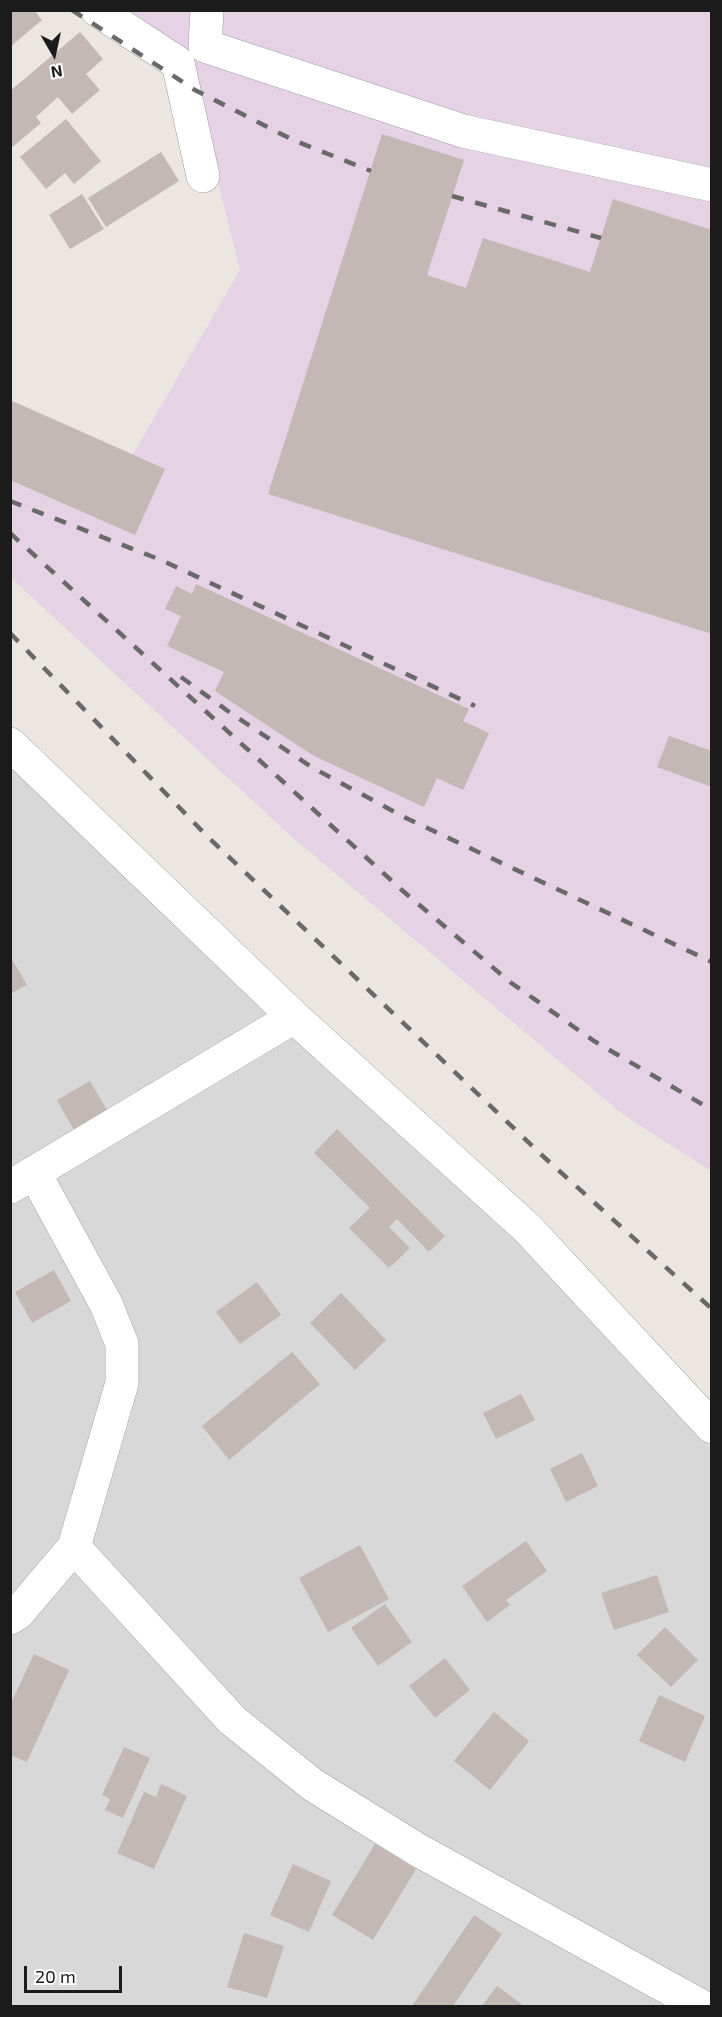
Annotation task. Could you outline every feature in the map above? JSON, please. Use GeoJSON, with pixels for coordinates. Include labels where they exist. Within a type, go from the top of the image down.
{"type":"FeatureCollection","features":[{"type":"Feature","properties":{"kind":"street"},"geometry":{"type":"LineString","coordinates":[[97,10],[178,63],[203,176]]}},
{"type":"Feature","properties":{"kind":"street"},"geometry":{"type":"LineString","coordinates":[[207,10],[205,46],[463,131],[711,185]]}},
{"type":"Feature","properties":{"kind":"street"},"geometry":{"type":"LineString","coordinates":[[16,760],[527,1228],[711,1427]]}},
{"type":"Feature","properties":{"kind":"street"},"geometry":{"type":"LineString","coordinates":[[10,1618],[18,1613],[74,1547],[122,1383],[122,1344],[106,1304],[23,1180],[294,1017]]}},
{"type":"Feature","properties":{"kind":"street"},"geometry":{"type":"LineString","coordinates":[[74,1547],[232,1720],[313,1785],[418,1850],[701,2007]]}},
{"type":"Feature","properties":{"kind":"shaded area"},"geometry":{"type":"Polygon","coordinates":[[[123,11],[711,11],[711,1171],[625,1116],[292,837],[11,578],[10,400],[133,454],[240,270],[195,90],[123,11]]]}},
{"type":"Feature","properties":{"kind":"shaded area"},"geometry":{"type":"Polygon","coordinates":[[[10,762],[521,1238],[711,1448],[711,2006],[11,2006],[10,762]]]}},
{"type":"Feature","properties":{"kind":"building"},"geometry":{"type":"Polygon","coordinates":[[[10,10],[34,10],[42,20],[10,47],[10,10]]]}},
{"type":"Feature","properties":{"kind":"building"},"geometry":{"type":"Polygon","coordinates":[[[80,32],[103,59],[86,74],[100,90],[72,114],[58,97],[36,117],[41,123],[10,149],[10,91],[80,32]]]}},
{"type":"Feature","properties":{"kind":"building"},"geometry":{"type":"Polygon","coordinates":[[[66,119],[101,161],[74,184],[65,173],[46,189],[20,157],[66,119]]]}},
{"type":"Feature","properties":{"kind":"building"},"geometry":{"type":"Polygon","coordinates":[[[382,134],[464,160],[427,275],[466,288],[483,238],[590,272],[613,199],[712,230],[712,634],[268,494],[382,134]]]}},
{"type":"Feature","properties":{"kind":"building"},"geometry":{"type":"Polygon","coordinates":[[[161,152],[179,181],[106,227],[88,198],[161,152]]]}},
{"type":"Feature","properties":{"kind":"building"},"geometry":{"type":"Polygon","coordinates":[[[82,194],[104,229],[70,249],[49,215],[82,194]]]}},
{"type":"Feature","properties":{"kind":"building"},"geometry":{"type":"Polygon","coordinates":[[[10,400],[165,469],[135,535],[10,480],[10,400]]]}},
{"type":"Feature","properties":{"kind":"building"},"geometry":{"type":"Polygon","coordinates":[[[196,584],[469,709],[463,721],[489,733],[463,790],[437,778],[424,807],[314,756],[215,691],[224,672],[167,646],[181,616],[165,609],[176,586],[192,594],[196,584]]]}},
{"type":"Feature","properties":{"kind":"building"},"geometry":{"type":"Polygon","coordinates":[[[669,736],[712,751],[712,787],[657,767],[669,736]]]}},
{"type":"Feature","properties":{"kind":"building"},"geometry":{"type":"Polygon","coordinates":[[[10,956],[27,985],[10,994],[10,956]]]}},
{"type":"Feature","properties":{"kind":"building"},"geometry":{"type":"Polygon","coordinates":[[[90,1081],[108,1112],[75,1132],[57,1100],[90,1081]]]}},
{"type":"Feature","properties":{"kind":"building"},"geometry":{"type":"Polygon","coordinates":[[[337,1129],[445,1236],[429,1252],[397,1219],[389,1227],[410,1248],[389,1268],[349,1228],[370,1208],[314,1153],[337,1129]]]}},
{"type":"Feature","properties":{"kind":"building"},"geometry":{"type":"Polygon","coordinates":[[[54,1270],[71,1301],[32,1323],[15,1292],[54,1270]]]}},
{"type":"Feature","properties":{"kind":"building"},"geometry":{"type":"Polygon","coordinates":[[[257,1282],[281,1315],[240,1344],[216,1312],[257,1282]]]}},
{"type":"Feature","properties":{"kind":"building"},"geometry":{"type":"Polygon","coordinates":[[[341,1293],[386,1340],[355,1370],[310,1323],[341,1293]]]}},
{"type":"Feature","properties":{"kind":"building"},"geometry":{"type":"Polygon","coordinates":[[[292,1352],[320,1384],[229,1460],[202,1426],[292,1352]]]}},
{"type":"Feature","properties":{"kind":"building"},"geometry":{"type":"Polygon","coordinates":[[[521,1394],[535,1420],[496,1439],[483,1413],[521,1394]]]}},
{"type":"Feature","properties":{"kind":"building"},"geometry":{"type":"Polygon","coordinates":[[[582,1453],[598,1486],[566,1502],[550,1469],[582,1453]]]}},
{"type":"Feature","properties":{"kind":"building"},"geometry":{"type":"Polygon","coordinates":[[[526,1541],[547,1571],[506,1600],[510,1605],[487,1622],[462,1586],[526,1541]]]}},
{"type":"Feature","properties":{"kind":"building"},"geometry":{"type":"Polygon","coordinates":[[[360,1545],[389,1599],[328,1632],[299,1578],[360,1545]]]}},
{"type":"Feature","properties":{"kind":"building"},"geometry":{"type":"Polygon","coordinates":[[[657,1575],[669,1612],[614,1630],[601,1593],[657,1575]]]}},
{"type":"Feature","properties":{"kind":"building"},"geometry":{"type":"Polygon","coordinates":[[[385,1604],[412,1642],[378,1666],[351,1628],[385,1604]]]}},
{"type":"Feature","properties":{"kind":"building"},"geometry":{"type":"Polygon","coordinates":[[[665,1627],[698,1660],[671,1687],[637,1655],[665,1627]]]}},
{"type":"Feature","properties":{"kind":"building"},"geometry":{"type":"Polygon","coordinates":[[[34,1654],[69,1670],[27,1762],[10,1755],[10,1705],[34,1654]]]}},
{"type":"Feature","properties":{"kind":"building"},"geometry":{"type":"Polygon","coordinates":[[[445,1658],[470,1690],[435,1718],[409,1686],[445,1658]]]}},
{"type":"Feature","properties":{"kind":"building"},"geometry":{"type":"Polygon","coordinates":[[[659,1695],[705,1716],[685,1762],[639,1741],[659,1695]]]}},
{"type":"Feature","properties":{"kind":"building"},"geometry":{"type":"Polygon","coordinates":[[[494,1712],[529,1741],[490,1790],[454,1761],[494,1712]]]}},
{"type":"Feature","properties":{"kind":"building"},"geometry":{"type":"Polygon","coordinates":[[[124,1747],[150,1758],[123,1818],[105,1810],[110,1799],[102,1795],[124,1747]]]}},
{"type":"Feature","properties":{"kind":"building"},"geometry":{"type":"Polygon","coordinates":[[[161,1784],[187,1796],[154,1869],[117,1853],[144,1792],[156,1797],[161,1784]]]}},
{"type":"Feature","properties":{"kind":"building"},"geometry":{"type":"Polygon","coordinates":[[[375,1844],[416,1869],[373,1940],[332,1915],[375,1844]]]}},
{"type":"Feature","properties":{"kind":"building"},"geometry":{"type":"Polygon","coordinates":[[[293,1864],[331,1881],[309,1932],[270,1915],[293,1864]]]}},
{"type":"Feature","properties":{"kind":"building"},"geometry":{"type":"Polygon","coordinates":[[[474,1915],[502,1934],[453,2006],[412,2006],[474,1915]]]}},
{"type":"Feature","properties":{"kind":"building"},"geometry":{"type":"Polygon","coordinates":[[[244,1933],[284,1946],[267,1998],[227,1987],[244,1933]]]}},
{"type":"Feature","properties":{"kind":"building"},"geometry":{"type":"Polygon","coordinates":[[[497,1986],[524,2006],[482,2006],[497,1986]]]}},
{"type":"Feature","properties":{"kind":"railway"},"geometry":{"type":"LineString","coordinates":[[72,10],[195,90],[293,140],[371,171]]}},
{"type":"Feature","properties":{"kind":"railway"},"geometry":{"type":"LineString","coordinates":[[452,196],[601,238]]}},
{"type":"Feature","properties":{"kind":"railway"},"geometry":{"type":"LineString","coordinates":[[10,501],[161,560],[475,706]]}},
{"type":"Feature","properties":{"kind":"railway"},"geometry":{"type":"LineString","coordinates":[[10,533],[403,891],[510,982],[594,1041],[712,1110]]}},
{"type":"Feature","properties":{"kind":"railway"},"geometry":{"type":"LineString","coordinates":[[10,633],[207,836],[545,1158],[712,1309]]}},
{"type":"Feature","properties":{"kind":"railway"},"geometry":{"type":"LineString","coordinates":[[181,677],[313,768],[406,818],[712,962]]}}]}
